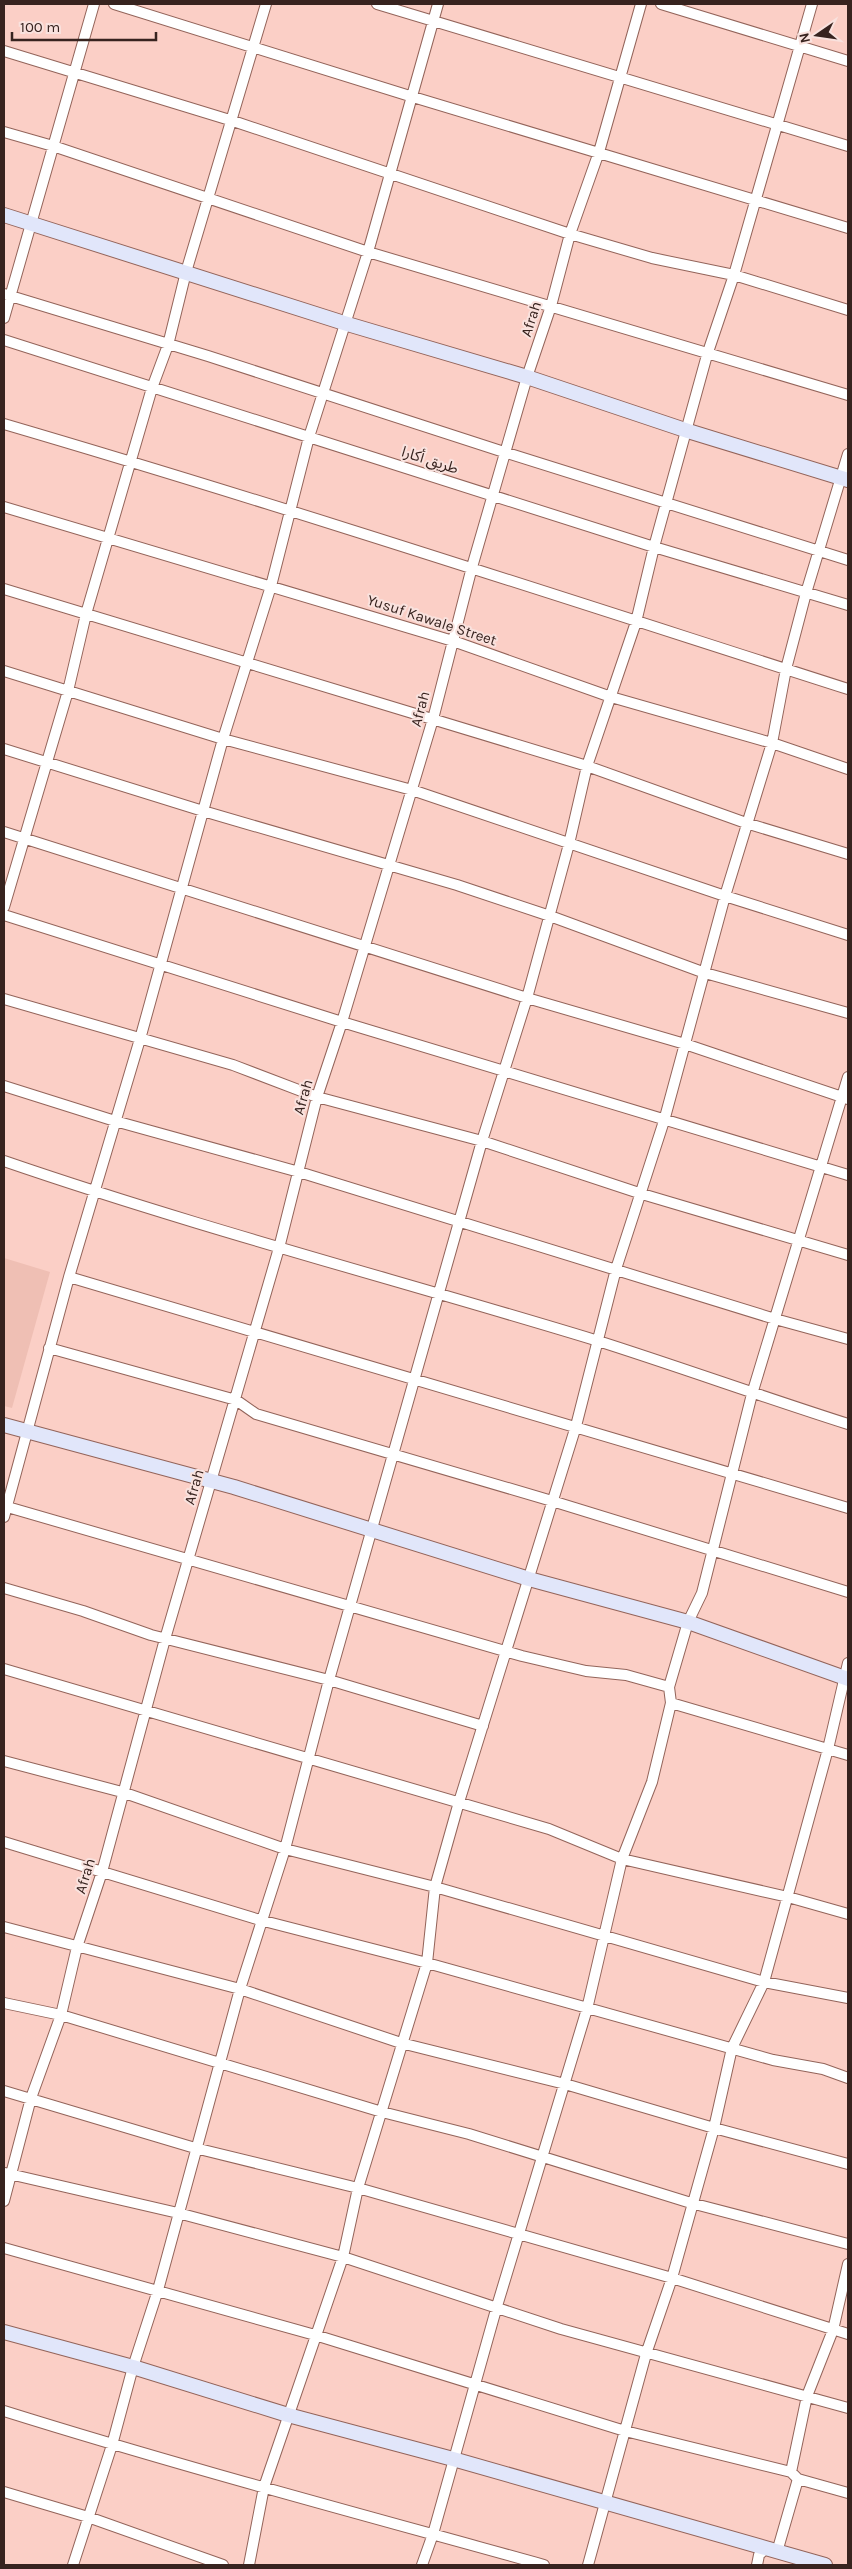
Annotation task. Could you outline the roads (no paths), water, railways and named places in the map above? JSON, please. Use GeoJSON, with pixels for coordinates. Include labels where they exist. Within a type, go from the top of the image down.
{"type":"FeatureCollection","features":[{"type":"Feature","properties":{"kind":"street"},"geometry":{"type":"LineString","coordinates":[[4,318],[7,295],[31,223],[94,4]]}},
{"type":"Feature","properties":{"kind":"street"},"geometry":{"type":"LineString","coordinates":[[114,4],[413,97],[848,228]]}},
{"type":"Feature","properties":{"kind":"street"},"geometry":{"type":"LineString","coordinates":[[4,907],[68,691],[86,614],[152,388],[168,345],[186,272],[233,121],[266,4]]}},
{"type":"Feature","properties":{"kind":"street"},"geometry":{"type":"LineString","coordinates":[[377,4],[434,23],[620,75],[848,146]]}},
{"type":"Feature","properties":{"kind":"street"},"geometry":{"type":"LineString","coordinates":[[438,4],[368,252],[344,323],[324,395],[309,437],[271,586],[223,739],[182,889],[158,965],[140,1039],[69,1277],[5,1510],[189,1559],[506,1651],[586,1671],[626,1675],[670,1687]]}},
{"type":"Feature","properties":{"kind":"street","name":"Afrah"},"geometry":{"type":"LineString","coordinates":[[4,2201],[7,2174],[31,2098],[61,2016],[78,1947],[102,1872],[122,1792],[165,1639],[236,1400],[279,1248],[317,1097],[342,1022],[412,790],[492,495],[507,453],[527,376],[551,306],[570,234],[599,152],[641,4]]}},
{"type":"Feature","properties":{"kind":"street"},"geometry":{"type":"LineString","coordinates":[[661,4],[848,61]]}},
{"type":"Feature","properties":{"kind":"street"},"geometry":{"type":"LineString","coordinates":[[73,2565],[112,2445],[133,2366],[158,2290],[219,2062],[260,1920],[285,1849],[329,1680],[459,1221],[527,998],[569,844],[587,766],[636,622],[654,547],[688,431],[707,355],[734,275],[812,4]]}},
{"type":"Feature","properties":{"kind":"street"},"geometry":{"type":"LineString","coordinates":[[4,52],[233,121],[570,234],[652,258],[734,275],[848,310]]}},
{"type":"Feature","properties":{"kind":"street"},"geometry":{"type":"LineString","coordinates":[[4,132],[53,146],[368,252],[551,306],[707,355],[848,395]]}},
{"type":"Feature","properties":{"kind":"street"},"geometry":{"type":"LineString","coordinates":[[4,215],[344,323],[527,376],[688,431],[845,479]]}},
{"type":"Feature","properties":{"kind":"street"},"geometry":{"type":"LineString","coordinates":[[7,295],[223,360],[324,395],[769,533],[848,560]]}},
{"type":"Feature","properties":{"kind":"street","name":"طريق أكارا"},"geometry":{"type":"LineString","coordinates":[[4,340],[654,547],[848,605]]}},
{"type":"Feature","properties":{"kind":"street"},"geometry":{"type":"LineString","coordinates":[[4,424],[132,461],[290,512],[472,567],[636,622],[848,689]]}},
{"type":"Feature","properties":{"kind":"street"},"geometry":{"type":"LineString","coordinates":[[249,2565],[264,2487],[343,2257],[358,2188],[427,1963],[435,1887],[459,1802],[576,1426],[596,1341],[616,1269],[642,1194],[664,1121],[724,896],[772,742],[786,669],[806,593],[845,479],[848,454]]}},
{"type":"Feature","properties":{"kind":"street","name":"Yusuf Kawale Street"},"geometry":{"type":"LineString","coordinates":[[4,507],[453,641],[611,697],[772,742],[848,769]]}},
{"type":"Feature","properties":{"kind":"street"},"geometry":{"type":"LineString","coordinates":[[4,589],[245,664],[433,718],[587,766],[746,823],[848,854]]}},
{"type":"Feature","properties":{"kind":"street"},"geometry":{"type":"LineString","coordinates":[[4,671],[223,739],[412,790],[724,896],[848,935]]}},
{"type":"Feature","properties":{"kind":"street"},"geometry":{"type":"LineString","coordinates":[[4,749],[550,916],[705,973],[848,1013]]}},
{"type":"Feature","properties":{"kind":"street"},"geometry":{"type":"LineString","coordinates":[[4,832],[527,998],[685,1044],[845,1099]]}},
{"type":"Feature","properties":{"kind":"street"},"geometry":{"type":"LineString","coordinates":[[4,915],[158,965],[504,1072],[848,1175]]}},
{"type":"Feature","properties":{"kind":"street"},"geometry":{"type":"LineString","coordinates":[[4,999],[233,1066],[317,1097],[482,1141],[642,1194],[848,1255]]}},
{"type":"Feature","properties":{"kind":"street"},"geometry":{"type":"LineString","coordinates":[[422,2565],[433,2534],[518,2234],[587,2009],[622,1859],[652,1782],[671,1703],[670,1687],[688,1622],[702,1593],[711,1551],[752,1394],[800,1240],[820,1168],[845,1099],[848,1076]]}},
{"type":"Feature","properties":{"kind":"street"},"geometry":{"type":"LineString","coordinates":[[4,1086],[115,1121],[299,1172],[775,1319],[848,1339]]}},
{"type":"Feature","properties":{"kind":"street"},"geometry":{"type":"LineString","coordinates":[[4,1161],[94,1192],[596,1341],[752,1394],[848,1424]]}},
{"type":"Feature","properties":{"kind":"street"},"geometry":{"type":"LineString","coordinates":[[69,1277],[254,1333],[415,1378],[848,1508]]}},
{"type":"Feature","properties":{"kind":"street"},"geometry":{"type":"LineString","coordinates":[[49,1348],[236,1400],[256,1414],[552,1501],[848,1592]]}},
{"type":"Feature","properties":{"kind":"street"},"geometry":{"type":"LineString","coordinates":[[4,1425],[212,1481],[528,1579],[688,1622],[846,1678]]}},
{"type":"Feature","properties":{"kind":"street"},"geometry":{"type":"LineString","coordinates":[[4,1588],[83,1611],[165,1639],[329,1680],[483,1726]]}},
{"type":"Feature","properties":{"kind":"street"},"geometry":{"type":"LineString","coordinates":[[588,2565],[646,2354],[672,2278],[691,2202],[714,2128],[732,2048],[764,1982],[828,1749],[848,1663]]}},
{"type":"Feature","properties":{"kind":"street"},"geometry":{"type":"LineString","coordinates":[[4,1669],[549,1828],[622,1859],[848,1914]]}},
{"type":"Feature","properties":{"kind":"street"},"geometry":{"type":"LineString","coordinates":[[671,1703],[848,1755]]}},
{"type":"Feature","properties":{"kind":"street"},"geometry":{"type":"LineString","coordinates":[[4,1761],[122,1792],[285,1849],[435,1887],[764,1982],[848,1998]]}},
{"type":"Feature","properties":{"kind":"street"},"geometry":{"type":"LineString","coordinates":[[4,1842],[260,1920],[427,1963],[773,2060],[823,2069],[848,2078]]}},
{"type":"Feature","properties":{"kind":"street"},"geometry":{"type":"LineString","coordinates":[[4,1926],[240,1989],[401,2043],[565,2084],[714,2128],[848,2164]]}},
{"type":"Feature","properties":{"kind":"street"},"geometry":{"type":"LineString","coordinates":[[4,2003],[61,2016],[382,2112],[468,2134],[542,2159],[691,2202],[848,2244]]}},
{"type":"Feature","properties":{"kind":"street"},"geometry":{"type":"LineString","coordinates":[[4,2091],[195,2148],[358,2188],[672,2278],[848,2334]]}},
{"type":"Feature","properties":{"kind":"street"},"geometry":{"type":"LineString","coordinates":[[7,2174],[178,2213],[343,2257],[497,2306],[561,2329],[646,2354],[848,2408]]}},
{"type":"Feature","properties":{"kind":"street"},"geometry":{"type":"LineString","coordinates":[[4,2248],[315,2335],[625,2431],[795,2476],[848,2493]]}},
{"type":"Feature","properties":{"kind":"street"},"geometry":{"type":"LineString","coordinates":[[757,2565],[759,2555],[771,2550],[795,2476],[807,2396],[833,2330],[848,2264]]}},
{"type":"Feature","properties":{"kind":"street"},"geometry":{"type":"LineString","coordinates":[[4,2332],[133,2366],[288,2415],[453,2459],[825,2565]]}},
{"type":"Feature","properties":{"kind":"street"},"geometry":{"type":"LineString","coordinates":[[4,2411],[112,2445],[264,2487],[348,2513],[544,2565]]}},
{"type":"Feature","properties":{"kind":"street"},"geometry":{"type":"LineString","coordinates":[[4,2492],[88,2516],[223,2565]]}}]}
